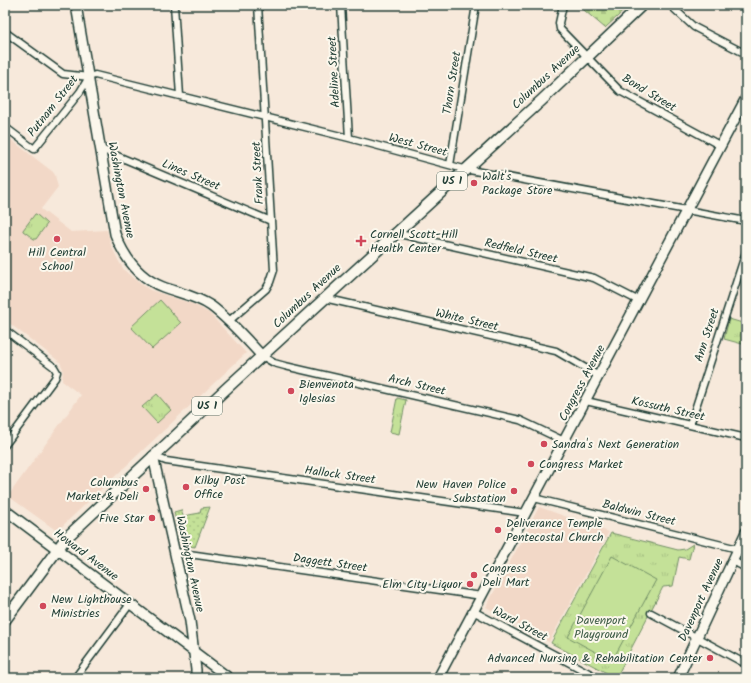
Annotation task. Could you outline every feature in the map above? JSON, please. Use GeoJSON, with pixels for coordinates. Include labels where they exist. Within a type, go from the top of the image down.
{"type":"FeatureCollection","features":[{"type":"Feature","properties":{"kind":"main road","name":"Washington Avenue"},"geometry":{"type":"LineString","coordinates":[[76,5],[115,234],[121,250],[130,262],[143,275],[152,281],[211,306],[262,356]]}},
{"type":"Feature","properties":{"kind":"main road","name":"Columbus Avenue"},"geometry":{"type":"LineString","coordinates":[[5,620],[66,538],[642,5]]}},
{"type":"Feature","properties":{"kind":"main road","name":"Congress Avenue"},"geometry":{"type":"LineString","coordinates":[[438,678],[746,98]]}},
{"type":"Feature","properties":{"kind":"main road","name":"Washington Avenue"},"geometry":{"type":"LineString","coordinates":[[153,456],[190,621],[196,678]]}},
{"type":"Feature","properties":{"kind":"main road","name":"Howard Avenue"},"geometry":{"type":"LineString","coordinates":[[5,510],[229,678]]}},
{"type":"Feature","properties":{"kind":"main road","name":"Davenport Avenue"},"geometry":{"type":"LineString","coordinates":[[678,678],[746,532]]}},
{"type":"Feature","properties":{"kind":"street"},"geometry":{"type":"LineString","coordinates":[[174,5],[180,96]]}},
{"type":"Feature","properties":{"kind":"street","name":"Frank Street"},"geometry":{"type":"LineString","coordinates":[[229,322],[262,292],[270,282],[274,266],[258,5]]}},
{"type":"Feature","properties":{"kind":"street","name":"Adeline Street"},"geometry":{"type":"LineString","coordinates":[[341,5],[349,138]]}},
{"type":"Feature","properties":{"kind":"street","name":"Thorn Street"},"geometry":{"type":"LineString","coordinates":[[450,165],[476,5]]}},
{"type":"Feature","properties":{"kind":"street","name":"Bond Street"},"geometry":{"type":"LineString","coordinates":[[563,5],[559,22],[560,29],[620,91],[721,146]]}},
{"type":"Feature","properties":{"kind":"street"},"geometry":{"type":"LineString","coordinates":[[670,5],[694,27],[746,54]]}},
{"type":"Feature","properties":{"kind":"street","name":"West Street"},"geometry":{"type":"LineString","coordinates":[[5,32],[63,74],[89,77],[95,75],[349,138],[464,169],[746,221]]}},
{"type":"Feature","properties":{"kind":"street","name":"Putnam Street"},"geometry":{"type":"LineString","coordinates":[[5,127],[34,148],[80,92],[89,77]]}},
{"type":"Feature","properties":{"kind":"street","name":"Lines Street"},"geometry":{"type":"LineString","coordinates":[[101,149],[271,221]]}},
{"type":"Feature","properties":{"kind":"street","name":"Redfield Street"},"geometry":{"type":"LineString","coordinates":[[394,233],[594,278],[639,301]]}},
{"type":"Feature","properties":{"kind":"street","name":"Ann Street"},"geometry":{"type":"LineString","coordinates":[[690,425],[746,252]]}},
{"type":"Feature","properties":{"kind":"street","name":"White Street"},"geometry":{"type":"LineString","coordinates":[[324,298],[556,351],[599,376]]}},
{"type":"Feature","properties":{"kind":"street"},"geometry":{"type":"LineString","coordinates":[[5,330],[54,367],[57,375],[5,445]]}},
{"type":"Feature","properties":{"kind":"street","name":"Arch Street"},"geometry":{"type":"LineString","coordinates":[[262,356],[274,363],[285,366],[520,420],[564,441]]}},
{"type":"Feature","properties":{"kind":"street","name":"Kossuth Street"},"geometry":{"type":"LineString","coordinates":[[586,401],[746,438]]}},
{"type":"Feature","properties":{"kind":"street","name":"Hallock Street"},"geometry":{"type":"LineString","coordinates":[[153,456],[166,461],[525,513]]}},
{"type":"Feature","properties":{"kind":"street","name":"Baldwin Street"},"geometry":{"type":"LineString","coordinates":[[534,498],[738,549]]}},
{"type":"Feature","properties":{"kind":"street","name":"Daggett Street"},"geometry":{"type":"LineString","coordinates":[[175,552],[482,596]]}},
{"type":"Feature","properties":{"kind":"street"},"geometry":{"type":"LineString","coordinates":[[733,561],[746,568]]}},
{"type":"Feature","properties":{"kind":"street"},"geometry":{"type":"LineString","coordinates":[[75,678],[130,604]]}},
{"type":"Feature","properties":{"kind":"street","name":"Ward Street"},"geometry":{"type":"LineString","coordinates":[[473,611],[598,678]]}},
{"type":"Feature","properties":{"kind":"street"},"geometry":{"type":"LineString","coordinates":[[651,613],[746,664]]}},
{"type":"Feature","properties":{"kind":"shaded area"},"geometry":{"type":"Polygon","coordinates":[[[5,135],[55,175],[58,187],[41,209],[71,232],[107,230],[111,245],[118,260],[124,270],[134,279],[150,290],[193,304],[209,313],[246,353],[57,531],[8,496],[81,395],[62,381],[63,369],[60,362],[5,320],[5,135]]]}},
{"type":"Feature","properties":{"kind":"shaded area"},"geometry":{"type":"Polygon","coordinates":[[[539,507],[609,532],[549,642],[486,607],[539,507]]]}},
{"type":"Feature","properties":{"kind":"green space"},"geometry":{"type":"Polygon","coordinates":[[[578,5],[630,5],[605,28],[578,5]]]}},
{"type":"Feature","properties":{"kind":"green space"},"geometry":{"type":"Polygon","coordinates":[[[35,214],[47,224],[36,239],[34,239],[23,230],[35,214]]]}},
{"type":"Feature","properties":{"kind":"green space"},"geometry":{"type":"Polygon","coordinates":[[[160,300],[181,323],[152,349],[131,327],[160,300]]]}},
{"type":"Feature","properties":{"kind":"green space"},"geometry":{"type":"Polygon","coordinates":[[[729,319],[746,324],[746,345],[724,339],[729,319]]]}},
{"type":"Feature","properties":{"kind":"green space"},"geometry":{"type":"Polygon","coordinates":[[[157,394],[171,410],[157,423],[142,407],[157,394]]]}},
{"type":"Feature","properties":{"kind":"green space"},"geometry":{"type":"Polygon","coordinates":[[[397,398],[406,400],[399,434],[390,432],[397,398]]]}},
{"type":"Feature","properties":{"kind":"green space"},"geometry":{"type":"Polygon","coordinates":[[[210,507],[195,547],[183,545],[180,542],[174,512],[181,510],[183,516],[200,513],[201,508],[210,507]]]}},
{"type":"Feature","properties":{"kind":"green space","name":"Davenport Playground"},"geometry":{"type":"Polygon","coordinates":[[[611,533],[678,550],[685,549],[693,544],[689,559],[679,557],[673,586],[663,587],[616,678],[551,643],[611,533]]]}},
{"type":"Feature","properties":{"kind":"green space"},"geometry":{"type":"Polygon","coordinates":[[[612,556],[656,580],[612,661],[568,637],[612,556]]]}},
{"type":"Feature","properties":{"kind":"place","name":"Walt's Package Store"},"geometry":{"type":"Point","coordinates":[474,183]}},
{"type":"Feature","properties":{"kind":"place","name":"Hill Central School"},"geometry":{"type":"Point","coordinates":[57,239]}},
{"type":"Feature","properties":{"kind":"place","name":"Cornell Scott-Hill Health Center"},"geometry":{"type":"Point","coordinates":[361,241]}},
{"type":"Feature","properties":{"kind":"place","name":"Bienvenota Iglesias"},"geometry":{"type":"Point","coordinates":[291,391]}},
{"type":"Feature","properties":{"kind":"place","name":"Sandra's Next Generation"},"geometry":{"type":"Point","coordinates":[544,444]}},
{"type":"Feature","properties":{"kind":"place","name":"Congress Market"},"geometry":{"type":"Point","coordinates":[531,464]}},
{"type":"Feature","properties":{"kind":"place","name":"Kilby Post Office"},"geometry":{"type":"Point","coordinates":[186,487]}},
{"type":"Feature","properties":{"kind":"place","name":"Columbus Market & Deli"},"geometry":{"type":"Point","coordinates":[146,489]}},
{"type":"Feature","properties":{"kind":"place","name":"New Haven Police Substation"},"geometry":{"type":"Point","coordinates":[514,491]}},
{"type":"Feature","properties":{"kind":"place","name":"Five Star"},"geometry":{"type":"Point","coordinates":[152,518]}},
{"type":"Feature","properties":{"kind":"place","name":"Deliverance Temple Pentecostal Church"},"geometry":{"type":"Point","coordinates":[498,530]}},
{"type":"Feature","properties":{"kind":"place","name":"Congress Deli Mart"},"geometry":{"type":"Point","coordinates":[474,575]}},
{"type":"Feature","properties":{"kind":"place","name":"Elm City Liquor"},"geometry":{"type":"Point","coordinates":[470,584]}},
{"type":"Feature","properties":{"kind":"place","name":"New Lighthouse Ministries"},"geometry":{"type":"Point","coordinates":[43,606]}},
{"type":"Feature","properties":{"kind":"place","name":"Advanced Nursing & Rehabilitation Center"},"geometry":{"type":"Point","coordinates":[710,658]}}]}
